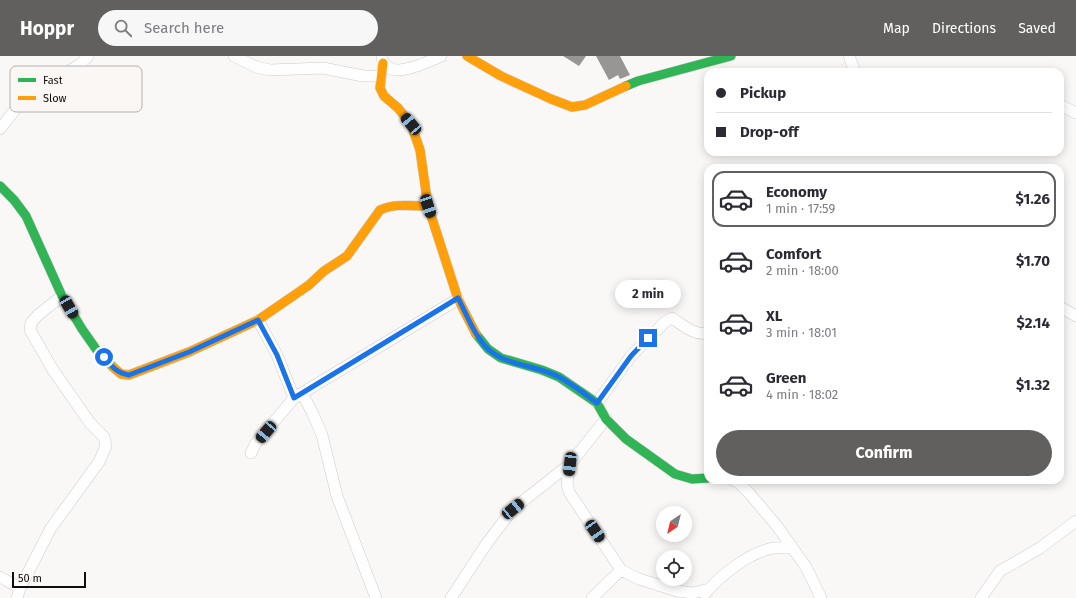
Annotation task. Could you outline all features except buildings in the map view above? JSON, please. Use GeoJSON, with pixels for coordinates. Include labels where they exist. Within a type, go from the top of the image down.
{"type":"FeatureCollection","features":[{"type":"Feature","properties":{"kind":"street"},"geometry":{"type":"LineString","coordinates":[[78,66],[88,56]]}},
{"type":"Feature","properties":{"kind":"street"},"geometry":{"type":"LineString","coordinates":[[234,56],[256,67],[270,70],[323,68],[363,76],[381,76]]}},
{"type":"Feature","properties":{"kind":"street"},"geometry":{"type":"LineString","coordinates":[[382,60],[388,69],[396,71],[406,70],[441,56]]}},
{"type":"Feature","properties":{"kind":"street"},"geometry":{"type":"LineString","coordinates":[[467,56],[501,76],[551,99],[572,106],[585,105],[638,81],[731,56]]}},
{"type":"Feature","properties":{"kind":"street"},"geometry":{"type":"LineString","coordinates":[[849,56],[854,68]]}},
{"type":"Feature","properties":{"kind":"street"},"geometry":{"type":"LineString","coordinates":[[380,88],[382,60]]}},
{"type":"Feature","properties":{"kind":"street"},"geometry":{"type":"LineString","coordinates":[[363,76],[380,88],[384,96],[398,108],[411,124],[420,150],[428,206],[458,298],[478,337],[488,349],[501,358],[542,370],[559,377],[597,403],[606,419],[626,439],[675,474],[692,479],[704,478]]}},
{"type":"Feature","properties":{"kind":"street"},"geometry":{"type":"LineString","coordinates":[[1064,107],[1076,112]]}},
{"type":"Feature","properties":{"kind":"street"},"geometry":{"type":"LineString","coordinates":[[0,130],[14,112]]}},
{"type":"Feature","properties":{"kind":"street"},"geometry":{"type":"LineString","coordinates":[[0,186],[14,200],[26,216],[62,296],[82,329],[111,366],[121,374],[129,375],[189,352],[258,320],[309,285],[324,271],[347,256],[380,210],[385,207],[428,206]]}},
{"type":"Feature","properties":{"kind":"street"},"geometry":{"type":"LineString","coordinates":[[0,577],[19,595],[51,528],[99,462],[106,446],[104,437],[90,423],[53,370],[30,330],[32,323],[38,315],[62,296]]}},
{"type":"Feature","properties":{"kind":"street"},"geometry":{"type":"LineString","coordinates":[[251,453],[256,443],[298,395],[458,298]]}},
{"type":"Feature","properties":{"kind":"street"},"geometry":{"type":"LineString","coordinates":[[1064,309],[1076,316]]}},
{"type":"Feature","properties":{"kind":"street"},"geometry":{"type":"LineString","coordinates":[[597,403],[631,356],[666,321],[672,318],[694,332],[704,334]]}},
{"type":"Feature","properties":{"kind":"street"},"geometry":{"type":"LineString","coordinates":[[258,320],[298,395],[313,414],[322,435],[337,496],[376,598]]}},
{"type":"Feature","properties":{"kind":"street"},"geometry":{"type":"LineString","coordinates":[[451,598],[487,543],[513,509],[570,464],[606,419]]}},
{"type":"Feature","properties":{"kind":"street"},"geometry":{"type":"LineString","coordinates":[[570,464],[567,483],[569,492],[621,570],[639,579],[678,591],[706,594],[722,576],[756,553],[771,548],[792,548]]}},
{"type":"Feature","properties":{"kind":"street"},"geometry":{"type":"LineString","coordinates":[[740,484],[777,526],[806,567],[821,598]]}},
{"type":"Feature","properties":{"kind":"street"},"geometry":{"type":"LineString","coordinates":[[981,598],[1000,571],[1040,548],[1076,521]]}},
{"type":"Feature","properties":{"kind":"street"},"geometry":{"type":"LineString","coordinates":[[592,598],[621,570]]}},
{"type":"Feature","properties":{"kind":"traffic: fast"},"geometry":{"type":"LineString","coordinates":[[626,86],[638,81],[731,56]]}},
{"type":"Feature","properties":{"kind":"traffic: fast"},"geometry":{"type":"LineString","coordinates":[[0,186],[14,200],[26,216],[62,296],[82,329],[96,349],[113,367]]}},
{"type":"Feature","properties":{"kind":"traffic: fast"},"geometry":{"type":"LineString","coordinates":[[476,334],[488,349],[501,358],[542,370],[559,377],[597,403],[606,419],[626,439],[675,474],[692,479],[704,478]]}},
{"type":"Feature","properties":{"kind":"traffic: slow"},"geometry":{"type":"LineString","coordinates":[[467,56],[501,76],[572,107],[585,105],[626,86]]}},
{"type":"Feature","properties":{"kind":"traffic: slow"},"geometry":{"type":"LineString","coordinates":[[383,63],[380,88],[384,96],[398,108],[411,124],[420,150],[428,206],[458,299],[476,334]]}},
{"type":"Feature","properties":{"kind":"traffic: slow"},"geometry":{"type":"LineString","coordinates":[[113,367],[121,374],[129,375],[189,352],[258,320],[309,285],[324,271],[347,256],[380,210],[392,206],[428,206]]}},
{"type":"Feature","properties":{"kind":"route"},"geometry":{"type":"LineString","coordinates":[[104,357],[111,366],[121,374],[129,375],[189,352],[258,320],[277,355],[294,398],[458,298],[478,337],[488,349],[501,358],[542,370],[559,377],[597,403],[631,356],[648,338]]}}]}
